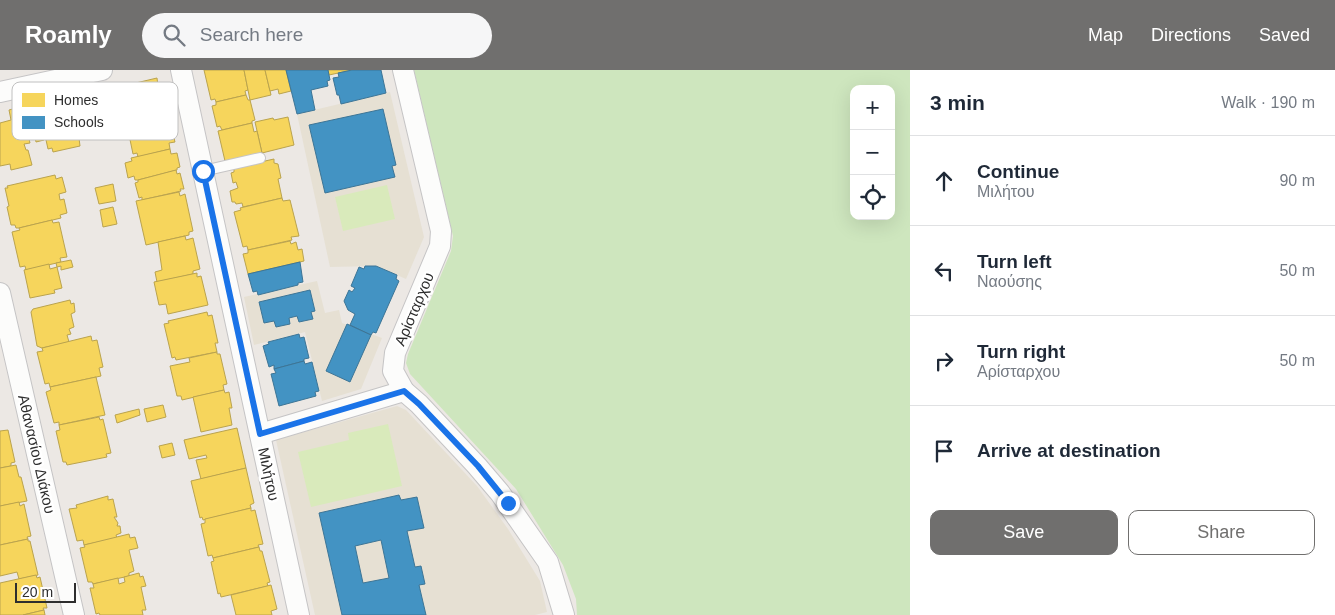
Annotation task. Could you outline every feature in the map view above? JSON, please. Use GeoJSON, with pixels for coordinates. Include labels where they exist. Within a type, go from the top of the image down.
{"type":"FeatureCollection","features":[{"type":"Feature","properties":{"kind":"street"},"geometry":{"type":"LineString","coordinates":[[46,82],[102,70]]}},
{"type":"Feature","properties":{"kind":"street","name":"Μιλήτου"},"geometry":{"type":"LineString","coordinates":[[181,70],[299,615]]}},
{"type":"Feature","properties":{"kind":"street","name":"Αρίσταρχου"},"geometry":{"type":"LineString","coordinates":[[403,70],[441,231],[440,246],[395,353],[393,371],[404,391],[419,404],[478,466],[500,493],[548,562],[564,615]]}},
{"type":"Feature","properties":{"kind":"street","name":"Αθανασίου Διάκου"},"geometry":{"type":"LineString","coordinates":[[0,293],[74,615]]}},
{"type":"Feature","properties":{"kind":"street"},"geometry":{"type":"LineString","coordinates":[[260,434],[404,391]]}},
{"type":"Feature","properties":{"kind":"lane"},"geometry":{"type":"LineString","coordinates":[[203,171],[260,158]]}},
{"type":"Feature","properties":{"kind":"shaded area"},"geometry":{"type":"Polygon","coordinates":[[[390,92],[424,237],[406,279],[376,266],[330,267],[297,114],[390,92]]]}},
{"type":"Feature","properties":{"kind":"shaded area"},"geometry":{"type":"Polygon","coordinates":[[[317,281],[325,313],[339,310],[342,323],[382,338],[361,389],[322,401],[305,332],[254,345],[244,297],[317,281]]]}},
{"type":"Feature","properties":{"kind":"shaded area"},"geometry":{"type":"Polygon","coordinates":[[[397,406],[406,410],[477,486],[508,529],[540,581],[547,612],[535,615],[315,615],[276,440],[397,406]]]}},
{"type":"Feature","properties":{"kind":"green space"},"geometry":{"type":"Polygon","coordinates":[[[414,70],[910,70],[910,615],[577,615],[576,599],[563,565],[516,489],[410,374],[406,363],[451,251],[453,236],[414,70]]]}},
{"type":"Feature","properties":{"kind":"green space"},"geometry":{"type":"Polygon","coordinates":[[[387,185],[395,219],[343,231],[335,197],[387,185]]]}},
{"type":"Feature","properties":{"kind":"green space"},"geometry":{"type":"Polygon","coordinates":[[[388,424],[402,486],[311,507],[298,452],[349,440],[348,433],[388,424]]]}},
{"type":"Feature","properties":{"kind":"building: Homes"},"geometry":{"type":"Polygon","coordinates":[[[204,70],[244,70],[248,90],[245,91],[246,95],[216,102],[215,99],[211,100],[204,70]]]}},
{"type":"Feature","properties":{"kind":"building: Homes"},"geometry":{"type":"Polygon","coordinates":[[[244,70],[265,70],[271,95],[250,100],[244,70]]]}},
{"type":"Feature","properties":{"kind":"building: Homes"},"geometry":{"type":"Polygon","coordinates":[[[265,70],[286,70],[291,91],[279,94],[278,89],[270,91],[265,70]]]}},
{"type":"Feature","properties":{"kind":"building: Homes"},"geometry":{"type":"Polygon","coordinates":[[[328,70],[352,70],[329,75],[328,70]]]}},
{"type":"Feature","properties":{"kind":"building: Homes"},"geometry":{"type":"Polygon","coordinates":[[[157,78],[158,82],[140,82],[157,78]]]}},
{"type":"Feature","properties":{"kind":"building: Homes"},"geometry":{"type":"Polygon","coordinates":[[[246,95],[248,100],[250,100],[255,120],[252,123],[222,130],[220,126],[217,127],[212,106],[216,105],[216,102],[246,95]]]}},
{"type":"Feature","properties":{"kind":"building: Homes"},"geometry":{"type":"Polygon","coordinates":[[[12,109],[12,140],[29,140],[30,143],[24,144],[26,150],[28,150],[32,165],[11,170],[10,164],[0,166],[0,123],[11,120],[9,110],[12,109]]]}},
{"type":"Feature","properties":{"kind":"building: Homes"},"geometry":{"type":"Polygon","coordinates":[[[288,117],[294,145],[262,153],[255,122],[288,117]]]}},
{"type":"Feature","properties":{"kind":"building: Homes"},"geometry":{"type":"Polygon","coordinates":[[[252,123],[254,132],[257,131],[262,153],[225,161],[218,131],[252,123]]]}},
{"type":"Feature","properties":{"kind":"building: Homes"},"geometry":{"type":"Polygon","coordinates":[[[46,140],[79,140],[80,146],[53,152],[52,148],[48,149],[46,140]]]}},
{"type":"Feature","properties":{"kind":"building: Homes"},"geometry":{"type":"Polygon","coordinates":[[[130,140],[174,140],[175,142],[169,143],[170,149],[138,157],[137,153],[133,154],[130,140]]]}},
{"type":"Feature","properties":{"kind":"building: Homes"},"geometry":{"type":"Polygon","coordinates":[[[170,149],[171,154],[177,153],[180,167],[177,170],[138,180],[135,180],[134,176],[128,178],[125,163],[132,161],[131,158],[170,149]]]}},
{"type":"Feature","properties":{"kind":"building: Homes"},"geometry":{"type":"Polygon","coordinates":[[[274,159],[274,163],[278,164],[281,178],[278,179],[282,198],[243,207],[242,203],[236,204],[232,202],[230,191],[238,188],[236,182],[233,183],[231,173],[234,172],[234,168],[274,159]]]}},
{"type":"Feature","properties":{"kind":"building: Homes"},"geometry":{"type":"Polygon","coordinates":[[[176,170],[177,174],[180,173],[184,189],[142,200],[142,197],[139,198],[135,183],[138,180],[176,170]]]}},
{"type":"Feature","properties":{"kind":"building: Homes"},"geometry":{"type":"Polygon","coordinates":[[[55,175],[56,179],[62,177],[66,192],[59,194],[60,200],[64,199],[67,213],[60,215],[61,218],[19,228],[11,225],[5,188],[55,175]]]}},
{"type":"Feature","properties":{"kind":"building: Homes"},"geometry":{"type":"Polygon","coordinates":[[[113,184],[116,201],[99,204],[95,188],[113,184]]]}},
{"type":"Feature","properties":{"kind":"building: Homes"},"geometry":{"type":"Polygon","coordinates":[[[179,192],[180,196],[185,194],[193,231],[189,232],[189,235],[146,245],[136,201],[179,192]]]}},
{"type":"Feature","properties":{"kind":"building: Homes"},"geometry":{"type":"Polygon","coordinates":[[[282,198],[283,201],[290,200],[299,236],[291,237],[292,240],[248,250],[247,246],[243,247],[234,212],[241,210],[240,208],[282,198]]]}},
{"type":"Feature","properties":{"kind":"building: Homes"},"geometry":{"type":"Polygon","coordinates":[[[113,207],[117,224],[103,227],[100,210],[113,207]]]}},
{"type":"Feature","properties":{"kind":"building: Homes"},"geometry":{"type":"Polygon","coordinates":[[[52,220],[53,223],[59,222],[67,257],[60,258],[61,262],[26,270],[25,266],[20,267],[12,232],[20,230],[19,228],[52,220]]]}},
{"type":"Feature","properties":{"kind":"building: Homes"},"geometry":{"type":"Polygon","coordinates":[[[185,236],[186,240],[193,238],[200,269],[193,271],[193,274],[157,282],[155,272],[162,270],[158,242],[185,236]]]}},
{"type":"Feature","properties":{"kind":"building: Homes"},"geometry":{"type":"Polygon","coordinates":[[[290,241],[291,244],[296,242],[298,250],[302,249],[304,261],[248,274],[243,254],[248,253],[248,250],[290,241]]]}},
{"type":"Feature","properties":{"kind":"building: Homes"},"geometry":{"type":"Polygon","coordinates":[[[71,260],[73,267],[61,270],[61,266],[57,267],[56,263],[71,260]]]}},
{"type":"Feature","properties":{"kind":"building: Homes"},"geometry":{"type":"Polygon","coordinates":[[[49,264],[50,269],[57,267],[62,288],[54,290],[55,293],[30,298],[24,270],[49,264]]]}},
{"type":"Feature","properties":{"kind":"building: Homes"},"geometry":{"type":"Polygon","coordinates":[[[197,273],[197,277],[201,276],[208,305],[168,314],[166,304],[159,305],[154,282],[197,273]]]}},
{"type":"Feature","properties":{"kind":"building: Homes"},"geometry":{"type":"Polygon","coordinates":[[[70,300],[71,304],[74,303],[75,312],[71,314],[74,327],[69,329],[71,334],[67,335],[69,342],[42,348],[37,346],[31,312],[33,309],[70,300]]]}},
{"type":"Feature","properties":{"kind":"building: Homes"},"geometry":{"type":"Polygon","coordinates":[[[207,312],[208,316],[212,315],[218,343],[215,343],[217,352],[176,360],[175,357],[172,358],[164,324],[169,323],[168,321],[207,312]]]}},
{"type":"Feature","properties":{"kind":"building: Homes"},"geometry":{"type":"Polygon","coordinates":[[[91,336],[92,341],[97,340],[103,367],[99,368],[101,376],[50,387],[49,383],[45,384],[37,352],[43,351],[42,348],[91,336]]]}},
{"type":"Feature","properties":{"kind":"building: Homes"},"geometry":{"type":"Polygon","coordinates":[[[217,352],[217,354],[220,354],[227,384],[223,385],[224,390],[182,400],[181,396],[177,396],[170,366],[190,362],[189,358],[217,352]]]}},
{"type":"Feature","properties":{"kind":"building: Homes"},"geometry":{"type":"Polygon","coordinates":[[[96,377],[105,415],[59,425],[59,422],[54,423],[46,392],[51,390],[50,387],[96,377]]]}},
{"type":"Feature","properties":{"kind":"building: Homes"},"geometry":{"type":"Polygon","coordinates":[[[224,390],[225,393],[229,392],[232,408],[229,408],[232,425],[201,432],[193,397],[224,390]]]}},
{"type":"Feature","properties":{"kind":"building: Homes"},"geometry":{"type":"Polygon","coordinates":[[[163,405],[166,417],[147,422],[144,409],[163,405]]]}},
{"type":"Feature","properties":{"kind":"building: Homes"},"geometry":{"type":"Polygon","coordinates":[[[139,409],[140,415],[117,423],[115,415],[139,409]]]}},
{"type":"Feature","properties":{"kind":"building: Homes"},"geometry":{"type":"Polygon","coordinates":[[[99,417],[100,420],[103,419],[111,453],[106,454],[107,457],[67,465],[66,462],[63,462],[56,431],[60,430],[59,425],[99,417]]]}},
{"type":"Feature","properties":{"kind":"building: Homes"},"geometry":{"type":"Polygon","coordinates":[[[237,428],[246,468],[201,479],[196,460],[207,458],[206,455],[189,459],[184,440],[237,428]]]}},
{"type":"Feature","properties":{"kind":"building: Homes"},"geometry":{"type":"Polygon","coordinates":[[[8,430],[15,462],[11,463],[11,466],[0,468],[0,431],[8,430]]]}},
{"type":"Feature","properties":{"kind":"building: Homes"},"geometry":{"type":"Polygon","coordinates":[[[172,443],[175,455],[162,458],[159,446],[172,443]]]}},
{"type":"Feature","properties":{"kind":"building: Homes"},"geometry":{"type":"Polygon","coordinates":[[[16,465],[27,501],[0,506],[0,468],[16,465]]]}},
{"type":"Feature","properties":{"kind":"building: Homes"},"geometry":{"type":"Polygon","coordinates":[[[246,468],[254,503],[250,505],[251,508],[203,520],[202,517],[200,518],[191,481],[246,468]]]}},
{"type":"Feature","properties":{"kind":"building: Homes"},"geometry":{"type":"Polygon","coordinates":[[[108,496],[108,500],[113,499],[117,517],[114,517],[118,523],[117,526],[120,526],[121,533],[116,535],[117,538],[84,545],[83,540],[77,541],[69,509],[77,508],[76,505],[108,496]]]}},
{"type":"Feature","properties":{"kind":"building: Homes"},"geometry":{"type":"Polygon","coordinates":[[[19,502],[20,506],[24,504],[31,536],[27,537],[28,539],[0,545],[0,506],[19,502]]]}},
{"type":"Feature","properties":{"kind":"building: Homes"},"geometry":{"type":"Polygon","coordinates":[[[251,508],[251,511],[255,510],[263,544],[258,545],[259,547],[213,558],[212,555],[208,556],[201,524],[205,523],[205,519],[251,508]]]}},
{"type":"Feature","properties":{"kind":"building: Homes"},"geometry":{"type":"Polygon","coordinates":[[[129,534],[130,538],[135,537],[138,548],[129,550],[134,571],[129,573],[129,576],[93,584],[88,582],[80,548],[85,547],[84,545],[129,534]]]}},
{"type":"Feature","properties":{"kind":"building: Homes"},"geometry":{"type":"Polygon","coordinates":[[[28,539],[38,575],[19,579],[17,572],[0,576],[0,545],[28,539]]]}},
{"type":"Feature","properties":{"kind":"building: Homes"},"geometry":{"type":"Polygon","coordinates":[[[259,547],[260,551],[262,551],[270,582],[267,583],[268,586],[221,597],[220,593],[218,594],[211,562],[214,561],[213,558],[259,547]]]}},
{"type":"Feature","properties":{"kind":"building: Homes"},"geometry":{"type":"Polygon","coordinates":[[[139,573],[140,577],[143,576],[146,586],[141,587],[146,610],[142,610],[143,615],[96,614],[90,588],[94,588],[93,584],[118,578],[119,584],[125,582],[124,577],[139,573]]]}},
{"type":"Feature","properties":{"kind":"building: Homes"},"geometry":{"type":"Polygon","coordinates":[[[36,575],[37,578],[40,577],[47,608],[23,615],[0,615],[0,583],[36,575]]]}},
{"type":"Feature","properties":{"kind":"building: Homes"},"geometry":{"type":"Polygon","coordinates":[[[271,585],[277,609],[271,611],[272,615],[236,615],[231,595],[271,585]]]}},
{"type":"Feature","properties":{"kind":"building: Homes"},"geometry":{"type":"Polygon","coordinates":[[[44,610],[45,615],[23,615],[44,610]]]}},
{"type":"Feature","properties":{"kind":"building: Schools"},"geometry":{"type":"Polygon","coordinates":[[[286,70],[328,70],[330,80],[327,81],[328,86],[311,90],[315,110],[297,114],[286,70]]]}},
{"type":"Feature","properties":{"kind":"building: Schools"},"geometry":{"type":"Polygon","coordinates":[[[352,70],[381,70],[386,93],[341,104],[333,78],[339,77],[338,73],[352,70]]]}},
{"type":"Feature","properties":{"kind":"building: Schools"},"geometry":{"type":"Polygon","coordinates":[[[383,109],[396,165],[392,166],[395,177],[325,193],[309,125],[383,109]]]}},
{"type":"Feature","properties":{"kind":"building: Schools"},"geometry":{"type":"Polygon","coordinates":[[[300,262],[303,282],[258,295],[257,291],[253,292],[248,274],[300,262]]]}},
{"type":"Feature","properties":{"kind":"building: Schools"},"geometry":{"type":"Polygon","coordinates":[[[365,266],[376,266],[397,275],[396,279],[399,281],[376,333],[373,332],[371,335],[350,325],[355,314],[348,310],[344,301],[349,290],[352,292],[355,288],[351,286],[359,267],[364,269],[365,266]]]}},
{"type":"Feature","properties":{"kind":"building: Schools"},"geometry":{"type":"Polygon","coordinates":[[[310,290],[315,311],[311,312],[313,319],[299,322],[297,316],[289,318],[290,324],[276,327],[274,321],[264,323],[259,302],[310,290]]]}},
{"type":"Feature","properties":{"kind":"building: Schools"},"geometry":{"type":"Polygon","coordinates":[[[347,324],[371,335],[350,382],[326,371],[347,324]]]}},
{"type":"Feature","properties":{"kind":"building: Schools"},"geometry":{"type":"Polygon","coordinates":[[[299,334],[300,338],[304,337],[309,358],[274,369],[274,365],[269,367],[263,346],[269,344],[268,342],[299,334]]]}},
{"type":"Feature","properties":{"kind":"building: Schools"},"geometry":{"type":"Polygon","coordinates":[[[304,361],[305,364],[312,362],[319,391],[315,392],[316,396],[279,406],[271,374],[276,373],[274,369],[304,361]]]}},
{"type":"Feature","properties":{"kind":"building: Schools"},"geometry":{"type":"Polygon","coordinates":[[[399,495],[401,500],[417,497],[424,528],[407,531],[415,567],[421,566],[425,584],[419,585],[426,615],[342,615],[319,513],[399,495]],[[381,540],[355,546],[363,583],[389,578],[381,540]]]}},
{"type":"Feature","properties":{"kind":"route"},"geometry":{"type":"LineString","coordinates":[[203,171],[260,434],[404,391],[419,404],[478,466],[508,503]]}}]}
